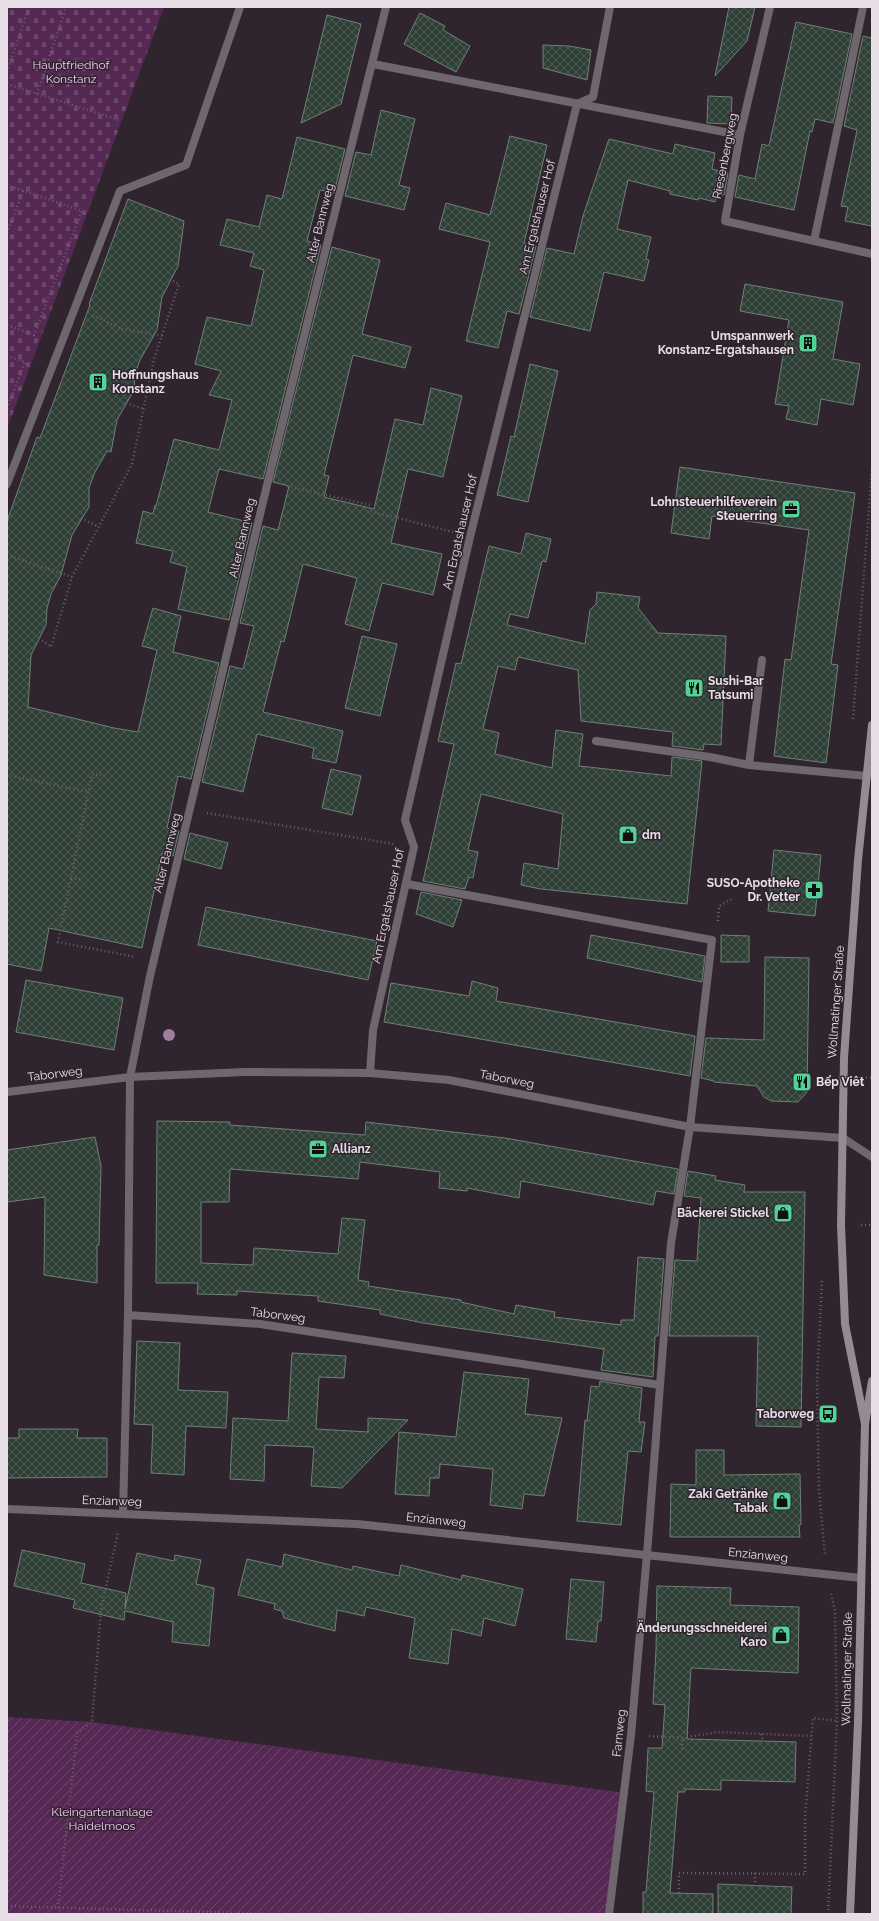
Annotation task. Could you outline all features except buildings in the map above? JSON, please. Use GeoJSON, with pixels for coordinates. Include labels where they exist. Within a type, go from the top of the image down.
{"type":"FeatureCollection","features":[{"type":"Feature","properties":{"kind":"main road","name":"Wollmatinger Straße"},"geometry":{"type":"LineString","coordinates":[[865,1424],[845,1324],[841,1224],[845,1050],[858,860],[872,725]]}},
{"type":"Feature","properties":{"kind":"main road","name":"Wollmatinger Straße"},"geometry":{"type":"LineString","coordinates":[[850,1914],[858,1723],[865,1424],[872,1381]]}},
{"type":"Feature","properties":{"kind":"street"},"geometry":{"type":"LineString","coordinates":[[7,484],[77,306],[120,191],[186,165],[240,7]]}},
{"type":"Feature","properties":{"kind":"street","name":"Alter Bannweg"},"geometry":{"type":"LineString","coordinates":[[130,1077],[153,961],[268,481],[386,7]]}},
{"type":"Feature","properties":{"kind":"street"},"geometry":{"type":"LineString","coordinates":[[577,104],[593,97],[610,7]]}},
{"type":"Feature","properties":{"kind":"street","name":"Riesenbergweg"},"geometry":{"type":"LineString","coordinates":[[770,7],[740,135],[725,220],[872,254]]}},
{"type":"Feature","properties":{"kind":"street"},"geometry":{"type":"LineString","coordinates":[[814,241],[863,7]]}},
{"type":"Feature","properties":{"kind":"street"},"geometry":{"type":"LineString","coordinates":[[373,64],[740,135]]}},
{"type":"Feature","properties":{"kind":"street","name":"Am Ergatshauser Hof"},"geometry":{"type":"LineString","coordinates":[[370,1073],[373,1030],[407,884],[414,847],[405,820],[470,537],[577,104]]}},
{"type":"Feature","properties":{"kind":"street"},"geometry":{"type":"LineString","coordinates":[[749,765],[762,660]]}},
{"type":"Feature","properties":{"kind":"street"},"geometry":{"type":"LineString","coordinates":[[596,741],[710,757],[749,765],[866,776]]}},
{"type":"Feature","properties":{"kind":"street"},"geometry":{"type":"LineString","coordinates":[[407,884],[712,940]]}},
{"type":"Feature","properties":{"kind":"street","name":"Farnweg"},"geometry":{"type":"LineString","coordinates":[[609,1914],[631,1735],[671,1243],[690,1127],[712,940]]}},
{"type":"Feature","properties":{"kind":"street","name":"Taborweg"},"geometry":{"type":"LineString","coordinates":[[7,1092],[130,1077],[245,1072],[370,1073],[449,1080],[690,1127],[843,1138],[872,1157]]}},
{"type":"Feature","properties":{"kind":"street"},"geometry":{"type":"LineString","coordinates":[[123,1513],[128,1315],[130,1077]]}},
{"type":"Feature","properties":{"kind":"street","name":"Taborweg"},"geometry":{"type":"LineString","coordinates":[[128,1315],[260,1324],[660,1385]]}},
{"type":"Feature","properties":{"kind":"street","name":"Enzianweg"},"geometry":{"type":"LineString","coordinates":[[7,1509],[357,1524],[861,1578]]}},
{"type":"Feature","properties":{"kind":"path"},"geometry":{"type":"LineString","coordinates":[[7,72],[29,7]]}},
{"type":"Feature","properties":{"kind":"path"},"geometry":{"type":"LineString","coordinates":[[37,94],[66,7]]}},
{"type":"Feature","properties":{"kind":"path"},"geometry":{"type":"LineString","coordinates":[[7,84],[119,120]]}},
{"type":"Feature","properties":{"kind":"path"},"geometry":{"type":"LineString","coordinates":[[7,185],[82,211],[34,335],[7,325]]}},
{"type":"Feature","properties":{"kind":"path"},"geometry":{"type":"LineString","coordinates":[[7,233],[22,191]]}},
{"type":"Feature","properties":{"kind":"path"},"geometry":{"type":"LineString","coordinates":[[39,638],[51,647],[72,577],[132,464],[154,358],[163,336],[179,284],[171,280]]}},
{"type":"Feature","properties":{"kind":"path"},"geometry":{"type":"LineString","coordinates":[[77,306],[119,328],[163,336]]}},
{"type":"Feature","properties":{"kind":"path"},"geometry":{"type":"LineString","coordinates":[[7,356],[25,362],[7,408]]}},
{"type":"Feature","properties":{"kind":"path"},"geometry":{"type":"LineString","coordinates":[[126,404],[144,409]]}},
{"type":"Feature","properties":{"kind":"path"},"geometry":{"type":"LineString","coordinates":[[852,727],[872,466]]}},
{"type":"Feature","properties":{"kind":"path"},"geometry":{"type":"LineString","coordinates":[[268,481],[370,505],[370,511],[470,537]]}},
{"type":"Feature","properties":{"kind":"path"},"geometry":{"type":"LineString","coordinates":[[81,518],[99,527]]}},
{"type":"Feature","properties":{"kind":"path"},"geometry":{"type":"LineString","coordinates":[[7,555],[72,577]]}},
{"type":"Feature","properties":{"kind":"path"},"geometry":{"type":"LineString","coordinates":[[105,776],[92,774],[58,942],[153,961]]}},
{"type":"Feature","properties":{"kind":"path"},"geometry":{"type":"LineString","coordinates":[[7,775],[88,792]]}},
{"type":"Feature","properties":{"kind":"path"},"geometry":{"type":"LineString","coordinates":[[190,810],[414,847]]}},
{"type":"Feature","properties":{"kind":"path"},"geometry":{"type":"LineString","coordinates":[[71,878],[83,880]]}},
{"type":"Feature","properties":{"kind":"path"},"geometry":{"type":"LineString","coordinates":[[712,940],[717,931],[718,906],[732,898]]}},
{"type":"Feature","properties":{"kind":"path"},"geometry":{"type":"LineString","coordinates":[[822,1278],[817,1388],[819,1490],[827,1574],[835,1611],[837,1721],[828,1914]]}},
{"type":"Feature","properties":{"kind":"path"},"geometry":{"type":"LineString","coordinates":[[58,1908],[77,1733],[92,1722],[101,1609],[123,1513]]}},
{"type":"Feature","properties":{"kind":"path"},"geometry":{"type":"LineString","coordinates":[[679,1893],[678,1873],[805,1874],[806,1817],[813,1718],[858,1723]]}},
{"type":"Feature","properties":{"kind":"path"},"geometry":{"type":"LineString","coordinates":[[631,1735],[682,1738],[718,1732],[811,1736]]}},
{"type":"Feature","properties":{"kind":"path"},"geometry":{"type":"LineString","coordinates":[[761,1734],[763,1741]]}},
{"type":"Feature","properties":{"kind":"path"},"geometry":{"type":"LineString","coordinates":[[682,1738],[682,1749]]}},
{"type":"Feature","properties":{"kind":"path"},"geometry":{"type":"LineString","coordinates":[[755,1873],[755,1886]]}},
{"type":"Feature","properties":{"kind":"path"},"geometry":{"type":"LineString","coordinates":[[7,1906],[272,1914]]}},
{"type":"Feature","properties":{"kind":"green space","name":"Hauptfriedhof Konstanz"},"geometry":{"type":"Polygon","coordinates":[[[7,7],[164,7],[7,429],[7,7]]]}},
{"type":"Feature","properties":{"kind":"green space","name":"Kleingartenanlage Haidelmoos"},"geometry":{"type":"Polygon","coordinates":[[[7,1717],[92,1722],[625,1793],[609,1914],[7,1914],[7,1717]]]}},
{"type":"Feature","properties":{"kind":"place","name":"Umspannwerk Konstanz-Ergatshausen"},"geometry":{"type":"Point","coordinates":[808,343]}},
{"type":"Feature","properties":{"kind":"place","name":"Hoffnungshaus Konstanz"},"geometry":{"type":"Point","coordinates":[98,382]}},
{"type":"Feature","properties":{"kind":"place","name":"Lohnsteuerhilfeverein Steuerring"},"geometry":{"type":"Point","coordinates":[791,509]}},
{"type":"Feature","properties":{"kind":"place","name":"Sushi-Bar Tatsumi"},"geometry":{"type":"Point","coordinates":[694,688]}},
{"type":"Feature","properties":{"kind":"place","name":"dm"},"geometry":{"type":"Point","coordinates":[628,835]}},
{"type":"Feature","properties":{"kind":"place","name":"SUSO-Apotheke Dr. Vetter"},"geometry":{"type":"Point","coordinates":[814,890]}},
{"type":"Feature","properties":{"kind":"place","name":"Bếp Viêt"},"geometry":{"type":"Point","coordinates":[802,1082]}},
{"type":"Feature","properties":{"kind":"place","name":"Allianz"},"geometry":{"type":"Point","coordinates":[318,1149]}},
{"type":"Feature","properties":{"kind":"place","name":"Bäckerei Stickel"},"geometry":{"type":"Point","coordinates":[783,1213]}},
{"type":"Feature","properties":{"kind":"place","name":"Taborweg"},"geometry":{"type":"Point","coordinates":[828,1414]}},
{"type":"Feature","properties":{"kind":"place","name":"Zaki Getränke Tabak"},"geometry":{"type":"Point","coordinates":[782,1501]}},
{"type":"Feature","properties":{"kind":"place","name":"Änderungsschneiderei Karo"},"geometry":{"type":"Point","coordinates":[781,1635]}}]}
